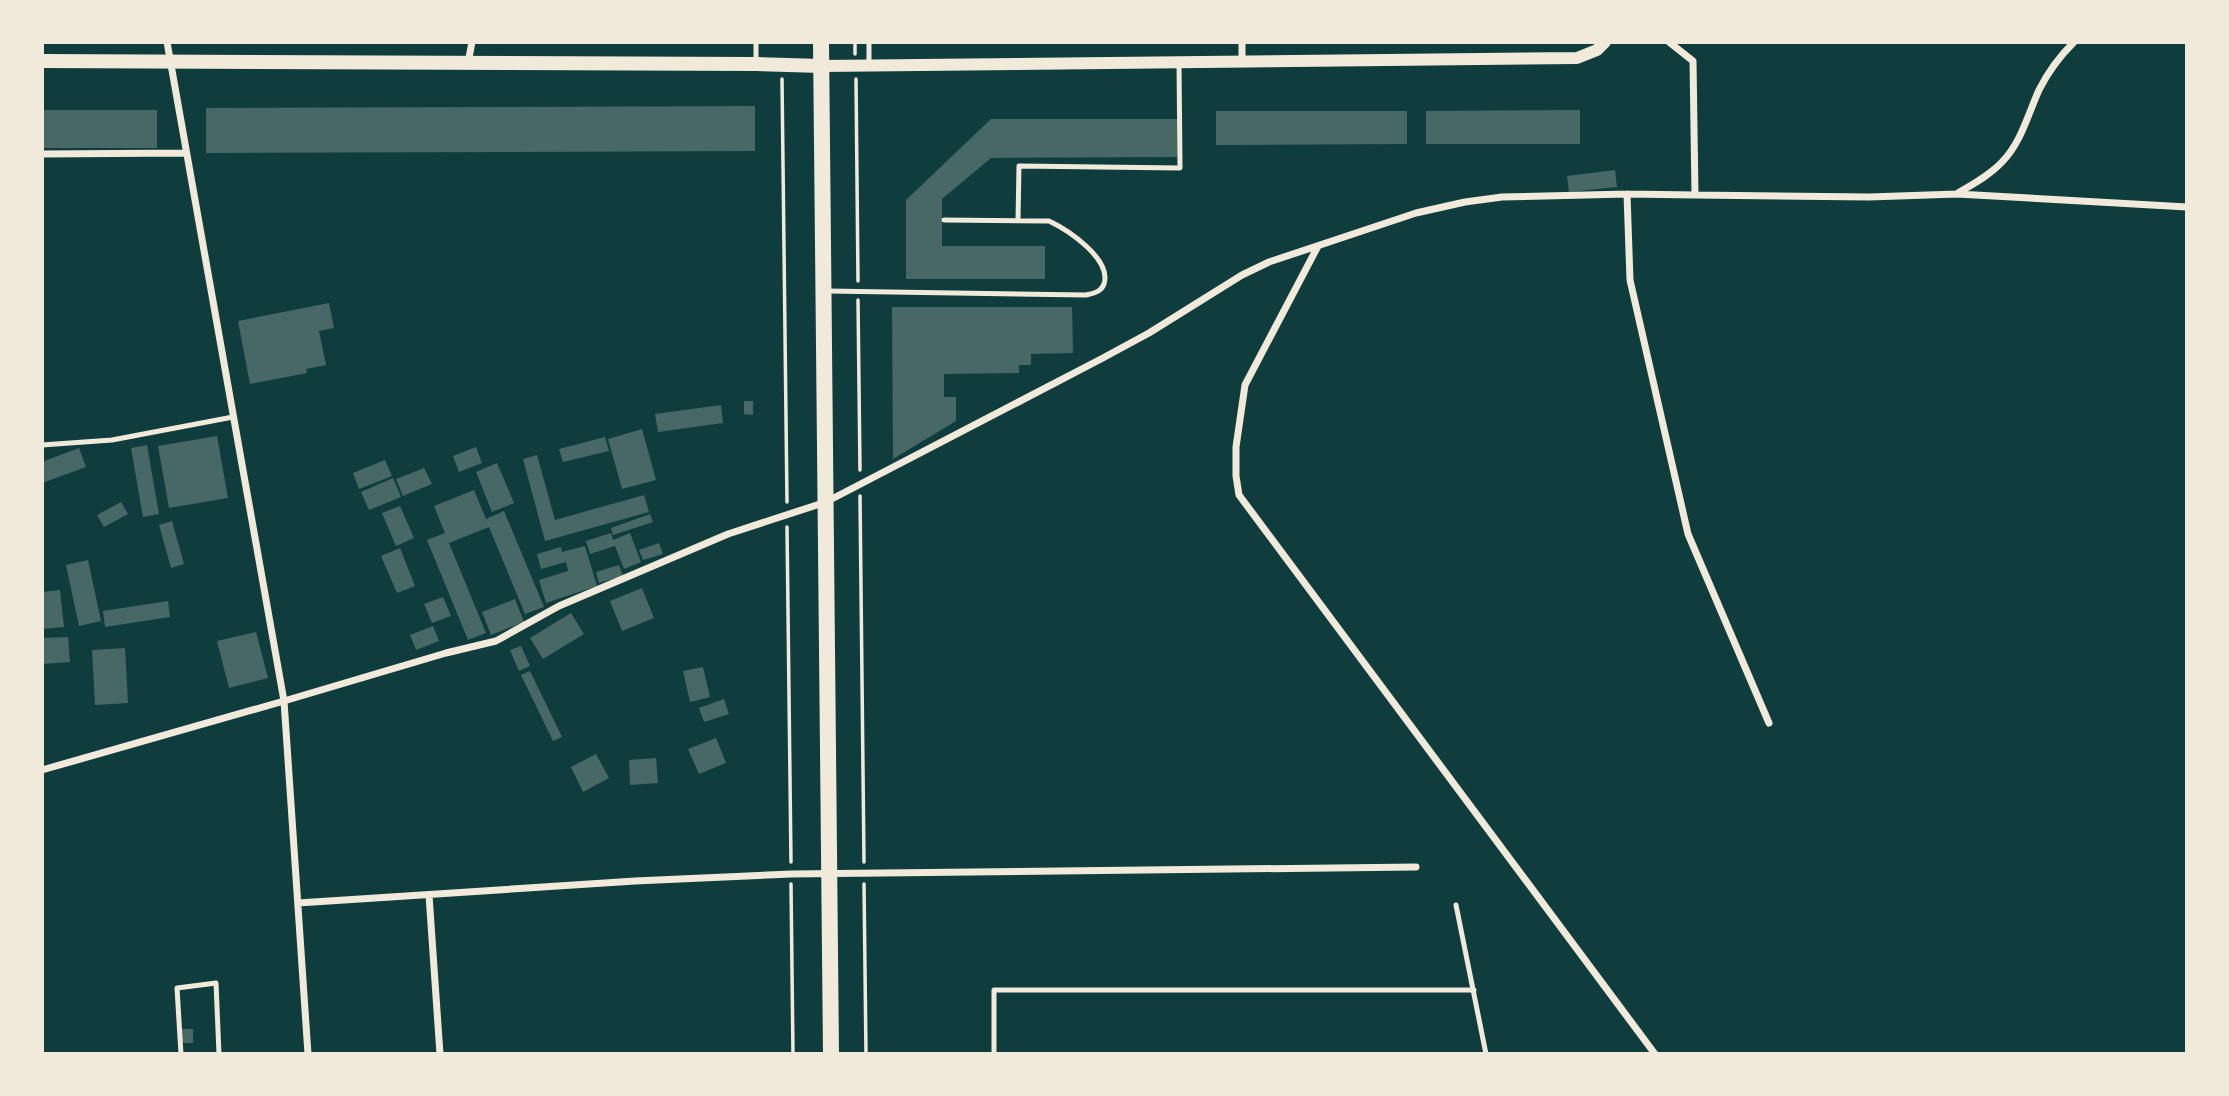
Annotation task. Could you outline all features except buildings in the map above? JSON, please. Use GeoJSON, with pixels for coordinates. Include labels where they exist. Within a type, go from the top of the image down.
{"type":"FeatureCollection","features":[{"type":"Feature","properties":{"kind":"main road"},"geometry":{"type":"LineString","coordinates":[[821,42],[831,1054]]}},
{"type":"Feature","properties":{"kind":"main road"},"geometry":{"type":"LineString","coordinates":[[42,61],[821,66]]}},
{"type":"Feature","properties":{"kind":"street"},"geometry":{"type":"LineString","coordinates":[[167,42],[284,701],[307,1054]]}},
{"type":"Feature","properties":{"kind":"street"},"geometry":{"type":"LineString","coordinates":[[468,62],[472,42]]}},
{"type":"Feature","properties":{"kind":"street"},"geometry":{"type":"LineString","coordinates":[[1242,42],[1242,61]]}},
{"type":"Feature","properties":{"kind":"street"},"geometry":{"type":"LineString","coordinates":[[821,66],[1577,58],[1597,50],[1605,42]]}},
{"type":"Feature","properties":{"kind":"street"},"geometry":{"type":"LineString","coordinates":[[1669,42],[1693,61],[1695,195]]}},
{"type":"Feature","properties":{"kind":"street"},"geometry":{"type":"LineString","coordinates":[[1956,194],[2004,161],[2024,128],[2040,88],[2052,67],[2074,42]]}},
{"type":"Feature","properties":{"kind":"street"},"geometry":{"type":"LineString","coordinates":[[42,154],[186,153]]}},
{"type":"Feature","properties":{"kind":"street"},"geometry":{"type":"LineString","coordinates":[[1627,194],[1630,280],[1688,534],[1769,723]]}},
{"type":"Feature","properties":{"kind":"street"},"geometry":{"type":"LineString","coordinates":[[42,769],[496,641],[559,606],[728,534],[826,502],[1149,333],[1242,275],[1269,262],[1416,213],[1502,197],[1627,194],[1869,197],[1956,194],[2187,207]]}},
{"type":"Feature","properties":{"kind":"street"},"geometry":{"type":"LineString","coordinates":[[1318,245],[1245,385],[1236,447],[1239,495],[1655,1054]]}},
{"type":"Feature","properties":{"kind":"street"},"geometry":{"type":"LineString","coordinates":[[298,904],[791,874],[1416,867]]}},
{"type":"Feature","properties":{"kind":"street"},"geometry":{"type":"LineString","coordinates":[[429,895],[440,1054]]}},
{"type":"Feature","properties":{"kind":"lane"},"geometry":{"type":"LineString","coordinates":[[756,42],[756,64]]}},
{"type":"Feature","properties":{"kind":"lane"},"geometry":{"type":"LineString","coordinates":[[869,42],[869,65]]}},
{"type":"Feature","properties":{"kind":"lane"},"geometry":{"type":"LineString","coordinates":[[1017,220],[1018,166],[1180,167],[1180,62]]}},
{"type":"Feature","properties":{"kind":"lane"},"geometry":{"type":"LineString","coordinates":[[824,290],[1086,295],[1103,286],[1105,274],[1101,261],[1062,228],[1049,221],[944,220]]}},
{"type":"Feature","properties":{"kind":"lane"},"geometry":{"type":"LineString","coordinates":[[42,445],[112,440],[233,417]]}},
{"type":"Feature","properties":{"kind":"lane"},"geometry":{"type":"LineString","coordinates":[[1457,905],[1486,1054]]}},
{"type":"Feature","properties":{"kind":"lane"},"geometry":{"type":"LineString","coordinates":[[181,1054],[177,988],[216,983],[219,1054]]}},
{"type":"Feature","properties":{"kind":"lane"},"geometry":{"type":"LineString","coordinates":[[994,1054],[994,989],[1474,990]]}},
{"type":"Feature","properties":{"kind":"path"},"geometry":{"type":"LineString","coordinates":[[855,42],[866,1054]]}},
{"type":"Feature","properties":{"kind":"path"},"geometry":{"type":"LineString","coordinates":[[782,65],[793,1054]]}}]}
